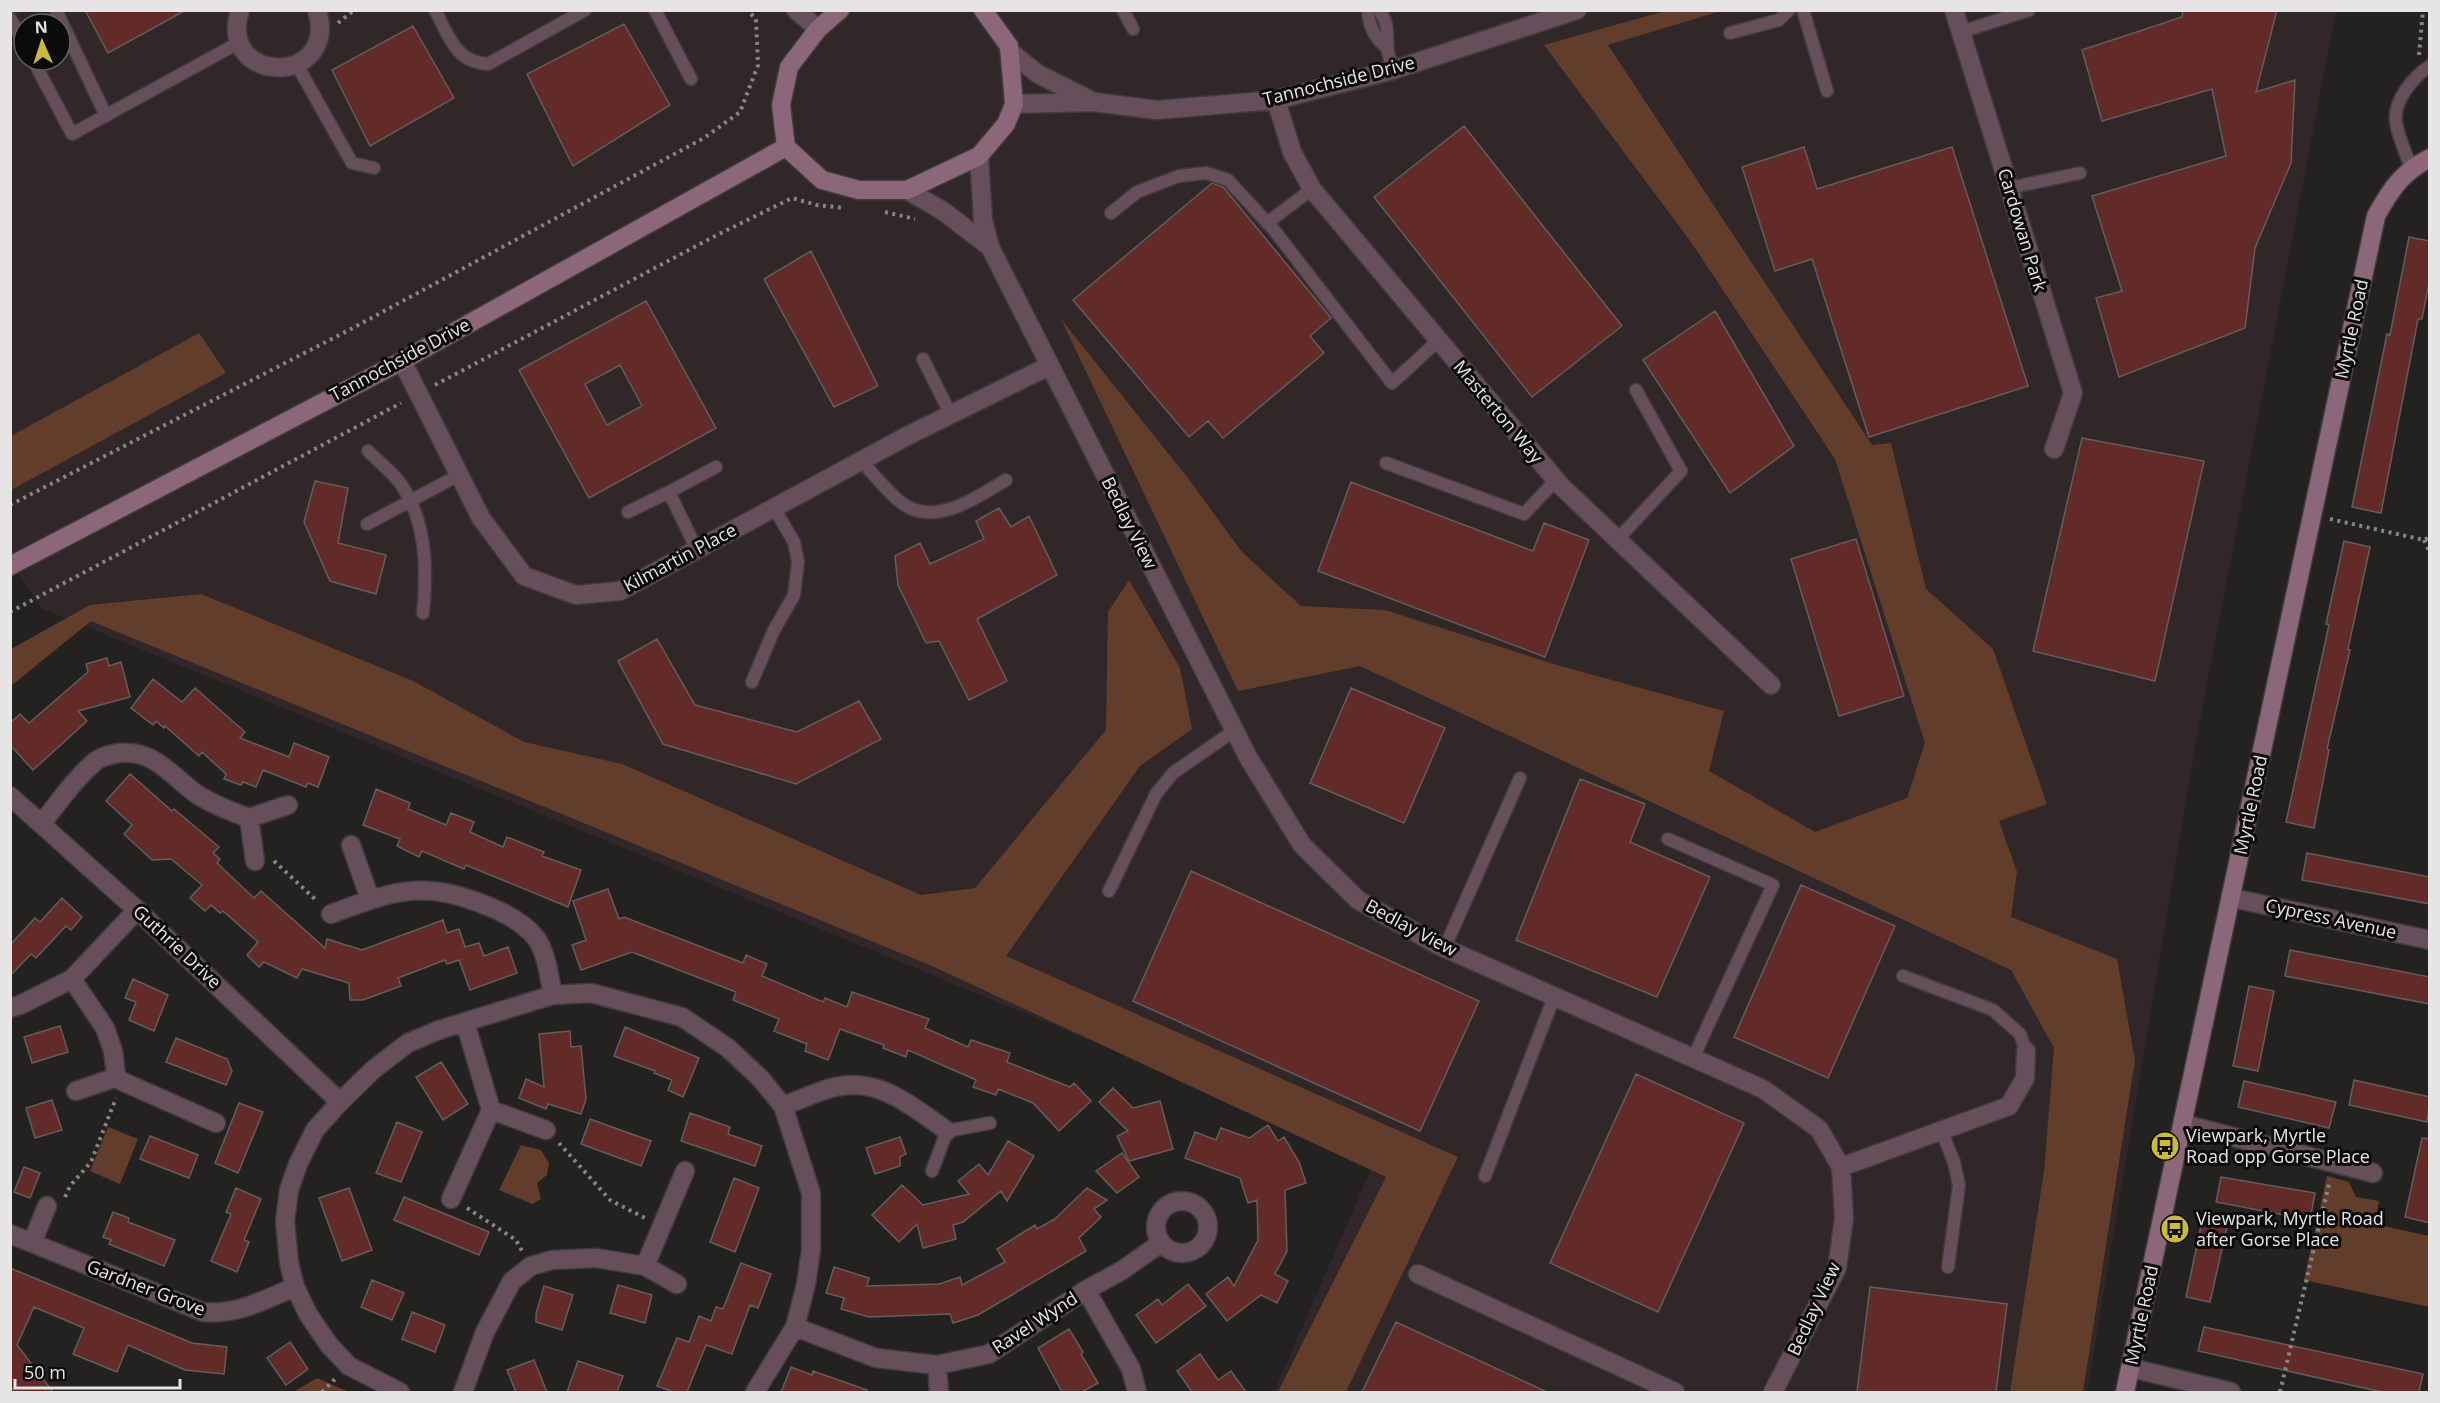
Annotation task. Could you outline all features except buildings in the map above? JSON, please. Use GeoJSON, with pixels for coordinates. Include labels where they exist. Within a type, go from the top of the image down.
{"type":"FeatureCollection","features":[{"type":"Feature","properties":{"kind":"street"},"geometry":{"type":"LineString","coordinates":[[240,10],[237,30],[240,42],[248,56],[272,68],[297,65],[309,56],[317,44],[320,22],[317,10]]}},
{"type":"Feature","properties":{"kind":"street"},"geometry":{"type":"LineString","coordinates":[[796,10],[818,29]]}},
{"type":"Feature","properties":{"kind":"street"},"geometry":{"type":"LineString","coordinates":[[840,10],[818,29],[789,67],[781,105],[786,147],[822,180],[859,190],[907,190],[979,156],[1006,124],[1014,104]]}},
{"type":"Feature","properties":{"kind":"street","name":"Tannochside Drive"},"geometry":{"type":"LineString","coordinates":[[983,10],[1009,46],[1014,104],[1094,102],[1157,110],[1276,100],[1393,70],[1577,10]]}},
{"type":"Feature","properties":{"kind":"street","name":"Cardowan Park"},"geometry":{"type":"LineString","coordinates":[[1954,10],[2073,393],[2054,449]]}},
{"type":"Feature","properties":{"kind":"street","name":"Tannochside Drive"},"geometry":{"type":"LineString","coordinates":[[1010,51],[1038,74],[1094,102]]}},
{"type":"Feature","properties":{"kind":"street","name":"Masterton Way"},"geometry":{"type":"LineString","coordinates":[[1276,100],[1292,152],[1312,189],[1556,480],[1771,685]]}},
{"type":"Feature","properties":{"kind":"street","name":"Tannochside Drive"},"geometry":{"type":"LineString","coordinates":[[10,566],[402,361],[786,147]]}},
{"type":"Feature","properties":{"kind":"street","name":"Bedlay View"},"geometry":{"type":"LineString","coordinates":[[979,156],[983,220],[990,247],[1234,730],[1302,845],[1358,900],[1445,947],[1763,1089],[1819,1129],[1841,1167],[1844,1218],[1837,1268],[1773,1392]]}},
{"type":"Feature","properties":{"kind":"street"},"geometry":{"type":"LineString","coordinates":[[2411,168],[2430,158]]}},
{"type":"Feature","properties":{"kind":"street","name":"Myrtle Road"},"geometry":{"type":"LineString","coordinates":[[2125,1392],[2376,216],[2388,194],[2411,168]]}},
{"type":"Feature","properties":{"kind":"street","name":"Bedlay View"},"geometry":{"type":"LineString","coordinates":[[907,190],[943,211],[990,247]]}},
{"type":"Feature","properties":{"kind":"street","name":"Kilmartin Place"},"geometry":{"type":"LineString","coordinates":[[402,361],[481,518],[524,576],[576,595],[620,591],[861,461],[1049,366]]}},
{"type":"Feature","properties":{"kind":"street"},"geometry":{"type":"LineString","coordinates":[[42,823],[65,794],[98,760],[109,754],[122,753],[140,754],[157,760],[199,795],[249,818],[288,805]]}},
{"type":"Feature","properties":{"kind":"street","name":"Guthrie Drive"},"geometry":{"type":"LineString","coordinates":[[10,796],[137,910],[340,1102]]}},
{"type":"Feature","properties":{"kind":"street"},"geometry":{"type":"LineString","coordinates":[[249,818],[255,861]]}},
{"type":"Feature","properties":{"kind":"street"},"geometry":{"type":"LineString","coordinates":[[351,845],[370,899]]}},
{"type":"Feature","properties":{"kind":"street"},"geometry":{"type":"LineString","coordinates":[[331,914],[370,899],[400,891],[429,889],[466,897],[518,921],[537,939],[553,995]]}},
{"type":"Feature","properties":{"kind":"street","name":"Cypress Avenue"},"geometry":{"type":"LineString","coordinates":[[2232,898],[2430,940]]}},
{"type":"Feature","properties":{"kind":"street"},"geometry":{"type":"LineString","coordinates":[[10,1008],[72,979],[137,910]]}},
{"type":"Feature","properties":{"kind":"street"},"geometry":{"type":"LineString","coordinates":[[72,979],[105,1028],[120,1080]]}},
{"type":"Feature","properties":{"kind":"street"},"geometry":{"type":"LineString","coordinates":[[400,1392],[349,1366],[329,1345],[308,1314],[295,1287],[289,1263],[285,1221],[289,1191],[298,1164],[315,1130],[340,1102],[374,1069],[408,1043],[465,1022],[553,995],[591,993],[682,1017],[728,1048],[760,1078],[783,1106],[811,1193],[811,1250],[806,1284],[795,1327],[755,1392]]}},
{"type":"Feature","properties":{"kind":"street"},"geometry":{"type":"LineString","coordinates":[[451,1199],[491,1110],[465,1022]]}},
{"type":"Feature","properties":{"kind":"street"},"geometry":{"type":"LineString","coordinates":[[1841,1167],[2009,1106],[2025,1078],[2026,1051]]}},
{"type":"Feature","properties":{"kind":"street"},"geometry":{"type":"LineString","coordinates":[[76,1091],[120,1080],[216,1123]]}},
{"type":"Feature","properties":{"kind":"street"},"geometry":{"type":"LineString","coordinates":[[783,1106],[836,1087],[868,1085],[902,1098],[947,1131]]}},
{"type":"Feature","properties":{"kind":"street"},"geometry":{"type":"LineString","coordinates":[[491,1110],[546,1130]]}},
{"type":"Feature","properties":{"kind":"street"},"geometry":{"type":"LineString","coordinates":[[2183,1124],[2373,1173]]}},
{"type":"Feature","properties":{"kind":"street"},"geometry":{"type":"LineString","coordinates":[[645,1266],[685,1171]]}},
{"type":"Feature","properties":{"kind":"street"},"geometry":{"type":"LineString","coordinates":[[32,1243],[47,1206]]}},
{"type":"Feature","properties":{"kind":"street","name":"Gardner Grove"},"geometry":{"type":"LineString","coordinates":[[10,1234],[203,1312],[223,1314],[295,1287]]}},
{"type":"Feature","properties":{"kind":"street","name":"Ravel Wynd"},"geometry":{"type":"LineString","coordinates":[[795,1327],[876,1358],[937,1365],[989,1354],[1086,1290],[1121,1271],[1161,1243]]}},
{"type":"Feature","properties":{"kind":"street"},"geometry":{"type":"LineString","coordinates":[[463,1392],[484,1332],[512,1281],[531,1266],[552,1260],[596,1258],[645,1266],[677,1284]]}},
{"type":"Feature","properties":{"kind":"street"},"geometry":{"type":"LineString","coordinates":[[1418,1274],[1675,1392]]}},
{"type":"Feature","properties":{"kind":"street"},"geometry":{"type":"LineString","coordinates":[[1086,1290],[1131,1369],[1137,1392]]}},
{"type":"Feature","properties":{"kind":"street"},"geometry":{"type":"LineString","coordinates":[[937,1365],[939,1392]]}},
{"type":"Feature","properties":{"kind":"street"},"geometry":{"type":"LineString","coordinates":[[2131,1368],[2231,1392]]}},
{"type":"Feature","properties":{"kind":"lane"},"geometry":{"type":"LineString","coordinates":[[56,10],[106,116]]}},
{"type":"Feature","properties":{"kind":"lane"},"geometry":{"type":"LineString","coordinates":[[435,10],[458,52],[464,58],[476,63],[488,64],[585,10]]}},
{"type":"Feature","properties":{"kind":"lane"},"geometry":{"type":"LineString","coordinates":[[655,10],[691,79]]}},
{"type":"Feature","properties":{"kind":"lane"},"geometry":{"type":"LineString","coordinates":[[1123,10],[1133,29]]}},
{"type":"Feature","properties":{"kind":"lane"},"geometry":{"type":"LineString","coordinates":[[1368,10],[1368,19],[1377,39],[1388,49]]}},
{"type":"Feature","properties":{"kind":"lane"},"geometry":{"type":"LineString","coordinates":[[1379,10],[1389,35],[1388,49],[1393,70]]}},
{"type":"Feature","properties":{"kind":"lane"},"geometry":{"type":"LineString","coordinates":[[1731,33],[1779,20],[1789,10]]}},
{"type":"Feature","properties":{"kind":"lane"},"geometry":{"type":"LineString","coordinates":[[1803,10],[1827,91]]}},
{"type":"Feature","properties":{"kind":"lane"},"geometry":{"type":"LineString","coordinates":[[1961,32],[2029,10]]}},
{"type":"Feature","properties":{"kind":"lane"},"geometry":{"type":"LineString","coordinates":[[39,72],[72,134],[240,42]]}},
{"type":"Feature","properties":{"kind":"lane"},"geometry":{"type":"LineString","coordinates":[[297,65],[352,163],[374,168]]}},
{"type":"Feature","properties":{"kind":"lane"},"geometry":{"type":"LineString","coordinates":[[2411,168],[2395,120],[2403,94],[2417,74],[2430,66]]}},
{"type":"Feature","properties":{"kind":"lane"},"geometry":{"type":"LineString","coordinates":[[1111,213],[1137,192],[1179,176],[1206,173],[1228,180],[1267,223],[1392,383],[1438,340]]}},
{"type":"Feature","properties":{"kind":"lane"},"geometry":{"type":"LineString","coordinates":[[2009,188],[2080,173]]}},
{"type":"Feature","properties":{"kind":"lane"},"geometry":{"type":"LineString","coordinates":[[1267,223],[1312,189]]}},
{"type":"Feature","properties":{"kind":"lane"},"geometry":{"type":"LineString","coordinates":[[923,359],[951,415]]}},
{"type":"Feature","properties":{"kind":"lane"},"geometry":{"type":"LineString","coordinates":[[1617,540],[1681,471],[1636,390]]}},
{"type":"Feature","properties":{"kind":"lane"},"geometry":{"type":"LineString","coordinates":[[368,451],[399,482],[411,500],[425,548],[426,575],[423,613]]}},
{"type":"Feature","properties":{"kind":"lane"},"geometry":{"type":"LineString","coordinates":[[861,461],[904,505],[924,512],[956,508],[1006,480]]}},
{"type":"Feature","properties":{"kind":"lane"},"geometry":{"type":"LineString","coordinates":[[1386,464],[1524,514],[1556,480]]}},
{"type":"Feature","properties":{"kind":"lane"},"geometry":{"type":"LineString","coordinates":[[628,512],[716,467]]}},
{"type":"Feature","properties":{"kind":"lane"},"geometry":{"type":"LineString","coordinates":[[367,524],[459,475]]}},
{"type":"Feature","properties":{"kind":"lane"},"geometry":{"type":"LineString","coordinates":[[669,492],[697,550]]}},
{"type":"Feature","properties":{"kind":"lane"},"geometry":{"type":"LineString","coordinates":[[752,682],[773,632],[794,595],[798,562],[794,542],[774,508]]}},
{"type":"Feature","properties":{"kind":"lane"},"geometry":{"type":"LineString","coordinates":[[1109,891],[1156,794],[1173,773],[1234,730]]}},
{"type":"Feature","properties":{"kind":"lane"},"geometry":{"type":"LineString","coordinates":[[1445,947],[1520,778]]}},
{"type":"Feature","properties":{"kind":"lane"},"geometry":{"type":"LineString","coordinates":[[1668,839],[1773,885],[1693,1058]]}},
{"type":"Feature","properties":{"kind":"lane"},"geometry":{"type":"LineString","coordinates":[[1903,976],[1993,1010],[2020,1034],[2026,1051]]}},
{"type":"Feature","properties":{"kind":"lane"},"geometry":{"type":"LineString","coordinates":[[1485,1176],[1554,997]]}},
{"type":"Feature","properties":{"kind":"lane"},"geometry":{"type":"LineString","coordinates":[[932,1171],[947,1131],[990,1123]]}},
{"type":"Feature","properties":{"kind":"lane"},"geometry":{"type":"LineString","coordinates":[[1941,1130],[1954,1162],[1959,1185],[1948,1267]]}},
{"type":"Feature","properties":{"kind":"path"},"geometry":{"type":"LineString","coordinates":[[10,505],[361,323],[704,138],[740,112],[758,65],[756,19],[747,10]]}},
{"type":"Feature","properties":{"kind":"path"},"geometry":{"type":"LineString","coordinates":[[2417,74],[2423,10]]}},
{"type":"Feature","properties":{"kind":"path"},"geometry":{"type":"LineString","coordinates":[[10,612],[792,198],[817,205],[848,209]]}},
{"type":"Feature","properties":{"kind":"path"},"geometry":{"type":"LineString","coordinates":[[881,212],[893,212],[922,221],[943,211]]}},
{"type":"Feature","properties":{"kind":"path"},"geometry":{"type":"LineString","coordinates":[[2312,515],[2424,540],[2430,537]]}},
{"type":"Feature","properties":{"kind":"path"},"geometry":{"type":"LineString","coordinates":[[2424,540],[2430,553]]}},
{"type":"Feature","properties":{"kind":"path"},"geometry":{"type":"LineString","coordinates":[[255,861],[273,860],[331,914]]}},
{"type":"Feature","properties":{"kind":"path"},"geometry":{"type":"LineString","coordinates":[[47,1206],[49,1201],[60,1206],[70,1186],[91,1162],[120,1080]]}},
{"type":"Feature","properties":{"kind":"path"},"geometry":{"type":"LineString","coordinates":[[546,1130],[610,1200],[662,1227]]}},
{"type":"Feature","properties":{"kind":"path"},"geometry":{"type":"LineString","coordinates":[[2280,1392],[2334,1163]]}},
{"type":"Feature","properties":{"kind":"path"},"geometry":{"type":"LineString","coordinates":[[451,1199],[492,1222],[516,1240],[531,1266]]}},
{"type":"Feature","properties":{"kind":"shaded area"},"geometry":{"type":"Polygon","coordinates":[[[11,11],[2336,11],[2195,747],[2087,1392],[1274,1392],[1376,1158],[41,608],[11,561],[11,11]]]}},
{"type":"Feature","properties":{"kind":"shaded area"},"geometry":{"type":"Polygon","coordinates":[[[1665,11],[1721,11],[1608,45],[1872,445],[1891,443],[1926,589],[1993,649],[2047,804],[1999,821],[2017,872],[2011,917],[2117,959],[2135,1060],[2083,1392],[2010,1392],[2044,1171],[2054,1048],[2011,970],[1360,666],[1238,691],[1061,319],[1187,477],[1242,552],[1301,606],[1385,610],[1557,665],[1724,711],[1709,771],[1815,832],[1907,798],[1925,743],[1835,459],[1691,242],[1544,45],[1665,11]]]}},
{"type":"Feature","properties":{"kind":"shaded area"},"geometry":{"type":"Polygon","coordinates":[[[199,333],[226,373],[11,490],[11,436],[199,333]]]}},
{"type":"Feature","properties":{"kind":"shaded area"},"geometry":{"type":"Polygon","coordinates":[[[1129,580],[1180,668],[1192,729],[1140,766],[1006,956],[1458,1157],[1346,1392],[1278,1392],[1386,1177],[932,966],[91,621],[11,686],[11,649],[90,605],[201,594],[413,681],[524,742],[622,764],[921,895],[975,888],[1106,730],[1108,612],[1129,580]]]}},
{"type":"Feature","properties":{"kind":"shaded area"},"geometry":{"type":"Polygon","coordinates":[[[108,1127],[138,1139],[120,1184],[90,1171],[108,1127]]]}},
{"type":"Feature","properties":{"kind":"shaded area"},"geometry":{"type":"Polygon","coordinates":[[[521,1145],[541,1150],[549,1163],[547,1175],[537,1183],[541,1199],[532,1204],[499,1190],[521,1145]]]}},
{"type":"Feature","properties":{"kind":"shaded area"},"geometry":{"type":"Polygon","coordinates":[[[2327,1176],[2349,1182],[2356,1197],[2379,1201],[2375,1224],[2429,1236],[2429,1307],[2304,1280],[2327,1176]]]}},
{"type":"Feature","properties":{"kind":"shaded area"},"geometry":{"type":"Polygon","coordinates":[[[317,1378],[349,1392],[293,1392],[317,1378]]]}},
{"type":"Feature","properties":{"kind":"place","name":"Viewpark, Myrtle Road opp Gorse Place"},"geometry":{"type":"Point","coordinates":[2165,1146]}},
{"type":"Feature","properties":{"kind":"place","name":"Viewpark, Myrtle Road after Gorse Place"},"geometry":{"type":"Point","coordinates":[2175,1229]}}]}
